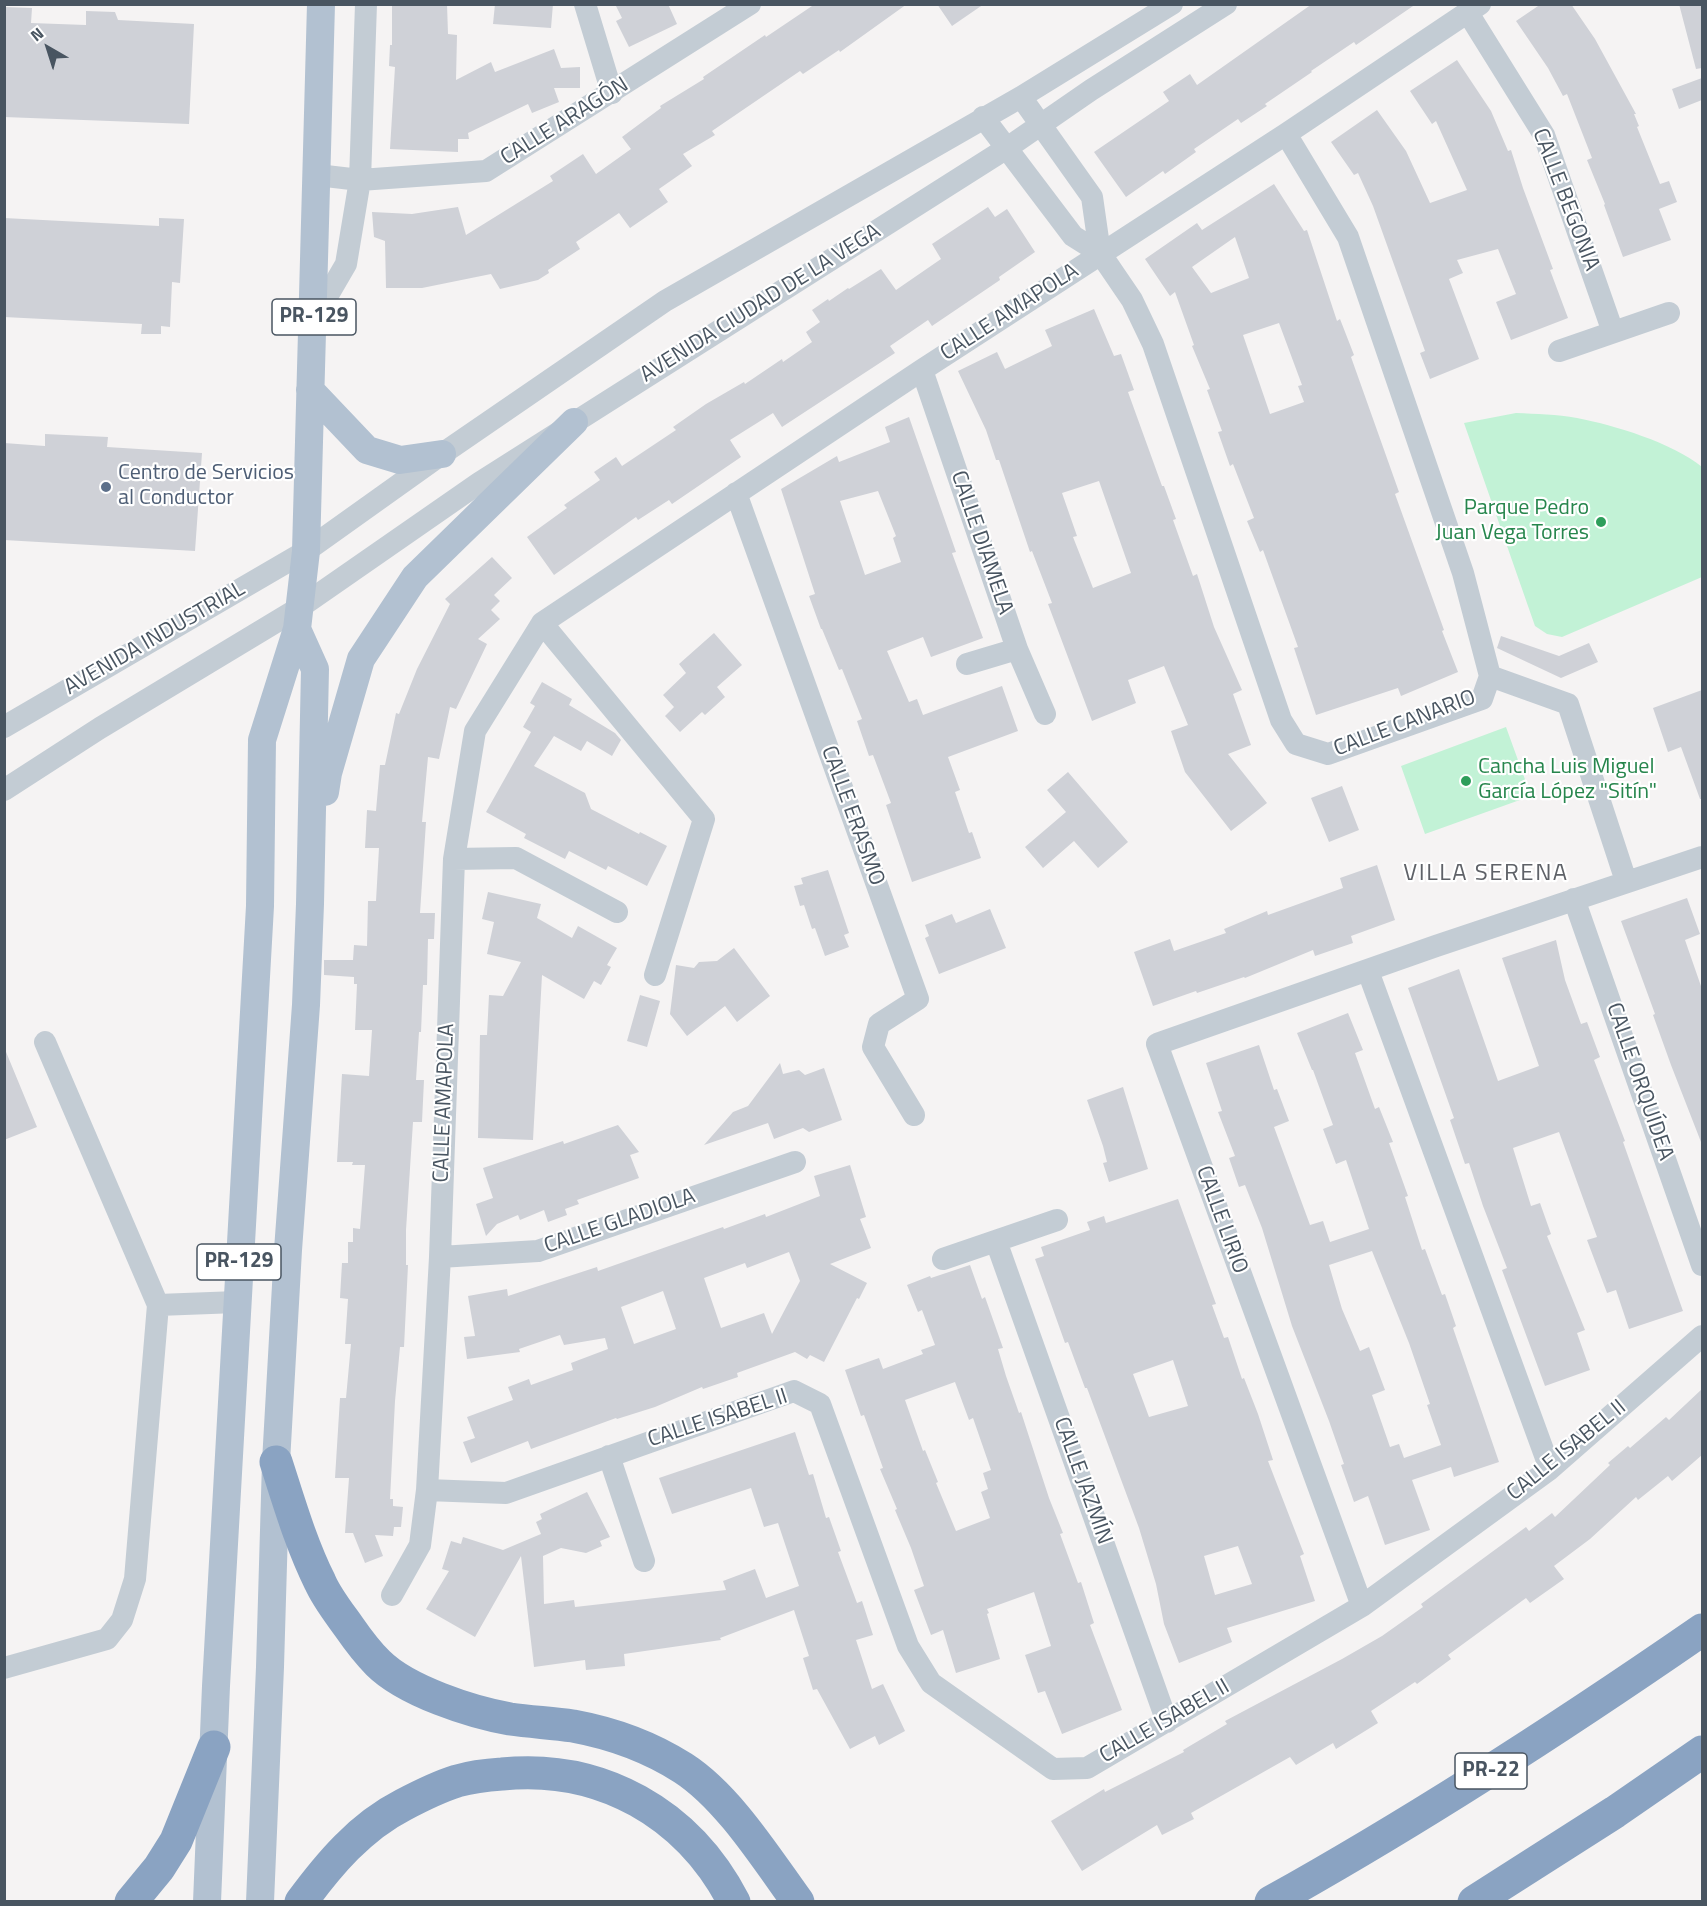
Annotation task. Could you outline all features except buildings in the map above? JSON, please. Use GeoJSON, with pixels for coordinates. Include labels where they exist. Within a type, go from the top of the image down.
{"type":"FeatureCollection","features":[{"type":"Feature","properties":{"kind":"highway"},"geometry":{"type":"LineString","coordinates":[[276,1462],[320,1583],[364,1648],[379,1664],[420,1690],[447,1702],[509,1719],[574,1727],[606,1734],[637,1745],[676,1764],[718,1798],[798,1902]]}},
{"type":"Feature","properties":{"kind":"highway","name":"PR-22"},"geometry":{"type":"LineString","coordinates":[[1272,1901],[1459,1791],[1702,1630]]}},
{"type":"Feature","properties":{"kind":"highway"},"geometry":{"type":"LineString","coordinates":[[131,1902],[159,1868],[176,1842],[214,1747]]}},
{"type":"Feature","properties":{"kind":"highway"},"geometry":{"type":"LineString","coordinates":[[1474,1902],[1615,1812],[1702,1752]]}},
{"type":"Feature","properties":{"kind":"highway"},"geometry":{"type":"LineString","coordinates":[[301,1902],[348,1845],[375,1822],[401,1806],[458,1781],[520,1772],[553,1773],[581,1778],[612,1788],[642,1803],[672,1823],[700,1849],[734,1902]]}},
{"type":"Feature","properties":{"kind":"main road","name":"PR-129"},"geometry":{"type":"LineString","coordinates":[[207,1902],[237,1302],[260,906],[261,740],[298,619],[306,550],[321,4]]}},
{"type":"Feature","properties":{"kind":"main road"},"geometry":{"type":"LineString","coordinates":[[310,390],[367,450],[400,460],[442,454]]}},
{"type":"Feature","properties":{"kind":"main road"},"geometry":{"type":"LineString","coordinates":[[310,904],[328,773],[361,659],[415,577],[574,422]]}},
{"type":"Feature","properties":{"kind":"main road","name":"PR-129"},"geometry":{"type":"LineString","coordinates":[[260,1902],[276,1462],[288,1250],[306,1005],[310,904],[315,669],[298,619]]}},
{"type":"Feature","properties":{"kind":"street"},"geometry":{"type":"LineString","coordinates":[[314,319],[346,264],[360,180],[366,4]]}},
{"type":"Feature","properties":{"kind":"street"},"geometry":{"type":"LineString","coordinates":[[585,4],[612,93]]}},
{"type":"Feature","properties":{"kind":"street","name":"CALLE ARAGÓN"},"geometry":{"type":"LineString","coordinates":[[317,175],[360,180],[486,171],[750,4]]}},
{"type":"Feature","properties":{"kind":"street","name":"AVENIDA CIUDAD DE LA VEGA"},"geometry":{"type":"LineString","coordinates":[[306,550],[664,301],[1021,97],[1172,4]]}},
{"type":"Feature","properties":{"kind":"street","name":"AVENIDA CIUDAD DE LA VEGA"},"geometry":{"type":"LineString","coordinates":[[298,619],[479,483],[1007,148],[1091,90],[1226,4]]}},
{"type":"Feature","properties":{"kind":"street","name":"CALLE AMAPOLA"},"geometry":{"type":"LineString","coordinates":[[392,1595],[420,1545],[427,1490],[440,1257],[454,859],[475,731],[542,623],[922,370],[1474,9]]}},
{"type":"Feature","properties":{"kind":"street","name":"CALLE BEGONIA"},"geometry":{"type":"LineString","coordinates":[[1474,9],[1544,135],[1612,332]]}},
{"type":"Feature","properties":{"kind":"street"},"geometry":{"type":"LineString","coordinates":[[1021,97],[1092,197],[1100,253]]}},
{"type":"Feature","properties":{"kind":"street","name":"CALLE CANARIO"},"geometry":{"type":"LineString","coordinates":[[983,117],[1073,236],[1100,253],[1132,300],[1153,344],[1281,720],[1296,744],[1328,754],[1482,699],[1490,676],[1463,573],[1348,237],[1286,134]]}},
{"type":"Feature","properties":{"kind":"street"},"geometry":{"type":"LineString","coordinates":[[1559,351],[1669,313]]}},
{"type":"Feature","properties":{"kind":"street","name":"CALLE DIAMELA"},"geometry":{"type":"LineString","coordinates":[[922,370],[1017,649],[1045,714]]}},
{"type":"Feature","properties":{"kind":"street","name":"CALLE ERASMO"},"geometry":{"type":"LineString","coordinates":[[736,493],[918,999],[879,1024],[873,1047],[914,1115]]}},
{"type":"Feature","properties":{"kind":"street","name":"AVENIDA INDUSTRIAL"},"geometry":{"type":"LineString","coordinates":[[4,727],[306,550]]}},
{"type":"Feature","properties":{"kind":"street","name":"AVENIDA INDUSTRIAL"},"geometry":{"type":"LineString","coordinates":[[4,790],[100,728],[298,619]]}},
{"type":"Feature","properties":{"kind":"street"},"geometry":{"type":"LineString","coordinates":[[542,623],[704,819],[655,975]]}},
{"type":"Feature","properties":{"kind":"street"},"geometry":{"type":"LineString","coordinates":[[967,664],[1017,649]]}},
{"type":"Feature","properties":{"kind":"street"},"geometry":{"type":"LineString","coordinates":[[1490,676],[1568,704],[1626,881]]}},
{"type":"Feature","properties":{"kind":"street","name":"CALLE LIRIO"},"geometry":{"type":"LineString","coordinates":[[1362,1606],[1157,1044],[1436,946],[1702,857]]}},
{"type":"Feature","properties":{"kind":"street"},"geometry":{"type":"LineString","coordinates":[[454,859],[516,858],[617,912]]}},
{"type":"Feature","properties":{"kind":"street","name":"CALLE ORQUÍDEA"},"geometry":{"type":"LineString","coordinates":[[1574,899],[1702,1265]]}},
{"type":"Feature","properties":{"kind":"street"},"geometry":{"type":"LineString","coordinates":[[1368,971],[1550,1469]]}},
{"type":"Feature","properties":{"kind":"street"},"geometry":{"type":"LineString","coordinates":[[4,1668],[107,1639],[122,1620],[135,1579],[158,1305],[45,1042]]}},
{"type":"Feature","properties":{"kind":"street","name":"CALLE GLADIOLA"},"geometry":{"type":"LineString","coordinates":[[440,1257],[538,1251],[795,1162]]}},
{"type":"Feature","properties":{"kind":"street"},"geometry":{"type":"LineString","coordinates":[[943,1259],[1057,1220]]}},
{"type":"Feature","properties":{"kind":"street","name":"CALLE JAZMÍN"},"geometry":{"type":"LineString","coordinates":[[996,1241],[1167,1722]]}},
{"type":"Feature","properties":{"kind":"street"},"geometry":{"type":"LineString","coordinates":[[158,1305],[237,1302]]}},
{"type":"Feature","properties":{"kind":"street","name":"CALLE ISABEL II"},"geometry":{"type":"LineString","coordinates":[[427,1490],[506,1493],[794,1392],[820,1404],[908,1646],[931,1683],[1053,1769],[1088,1768],[1362,1606],[1550,1469],[1702,1336]]}},
{"type":"Feature","properties":{"kind":"street"},"geometry":{"type":"LineString","coordinates":[[609,1456],[644,1562]]}},
{"type":"Feature","properties":{"kind":"green space","name":"Parque Pedro Juan Vega Torres"},"geometry":{"type":"Polygon","coordinates":[[[1516,413],[1569,417],[1608,425],[1675,450],[1702,467],[1702,577],[1562,637],[1547,634],[1535,626],[1464,423],[1516,413]]]}},
{"type":"Feature","properties":{"kind":"green space","name":"Cancha Luis Miguel García López \"Sitín\""},"geometry":{"type":"Polygon","coordinates":[[[1506,727],[1531,796],[1425,834],[1401,766],[1506,727]]]}},
{"type":"Feature","properties":{"kind":"place","name":"Centro de Servicios al Conductor"},"geometry":{"type":"Point","coordinates":[106,487]}},
{"type":"Feature","properties":{"kind":"place","name":"Parque Pedro Juan Vega Torres"},"geometry":{"type":"Point","coordinates":[1601,522]}},
{"type":"Feature","properties":{"kind":"place","name":"Cancha Luis Miguel García López \"Sitín\""},"geometry":{"type":"Point","coordinates":[1466,781]}},
{"type":"Feature","properties":{"kind":"district","name":"VILLA SERENA"},"geometry":{"type":"Point","coordinates":[1486,874]}}]}
